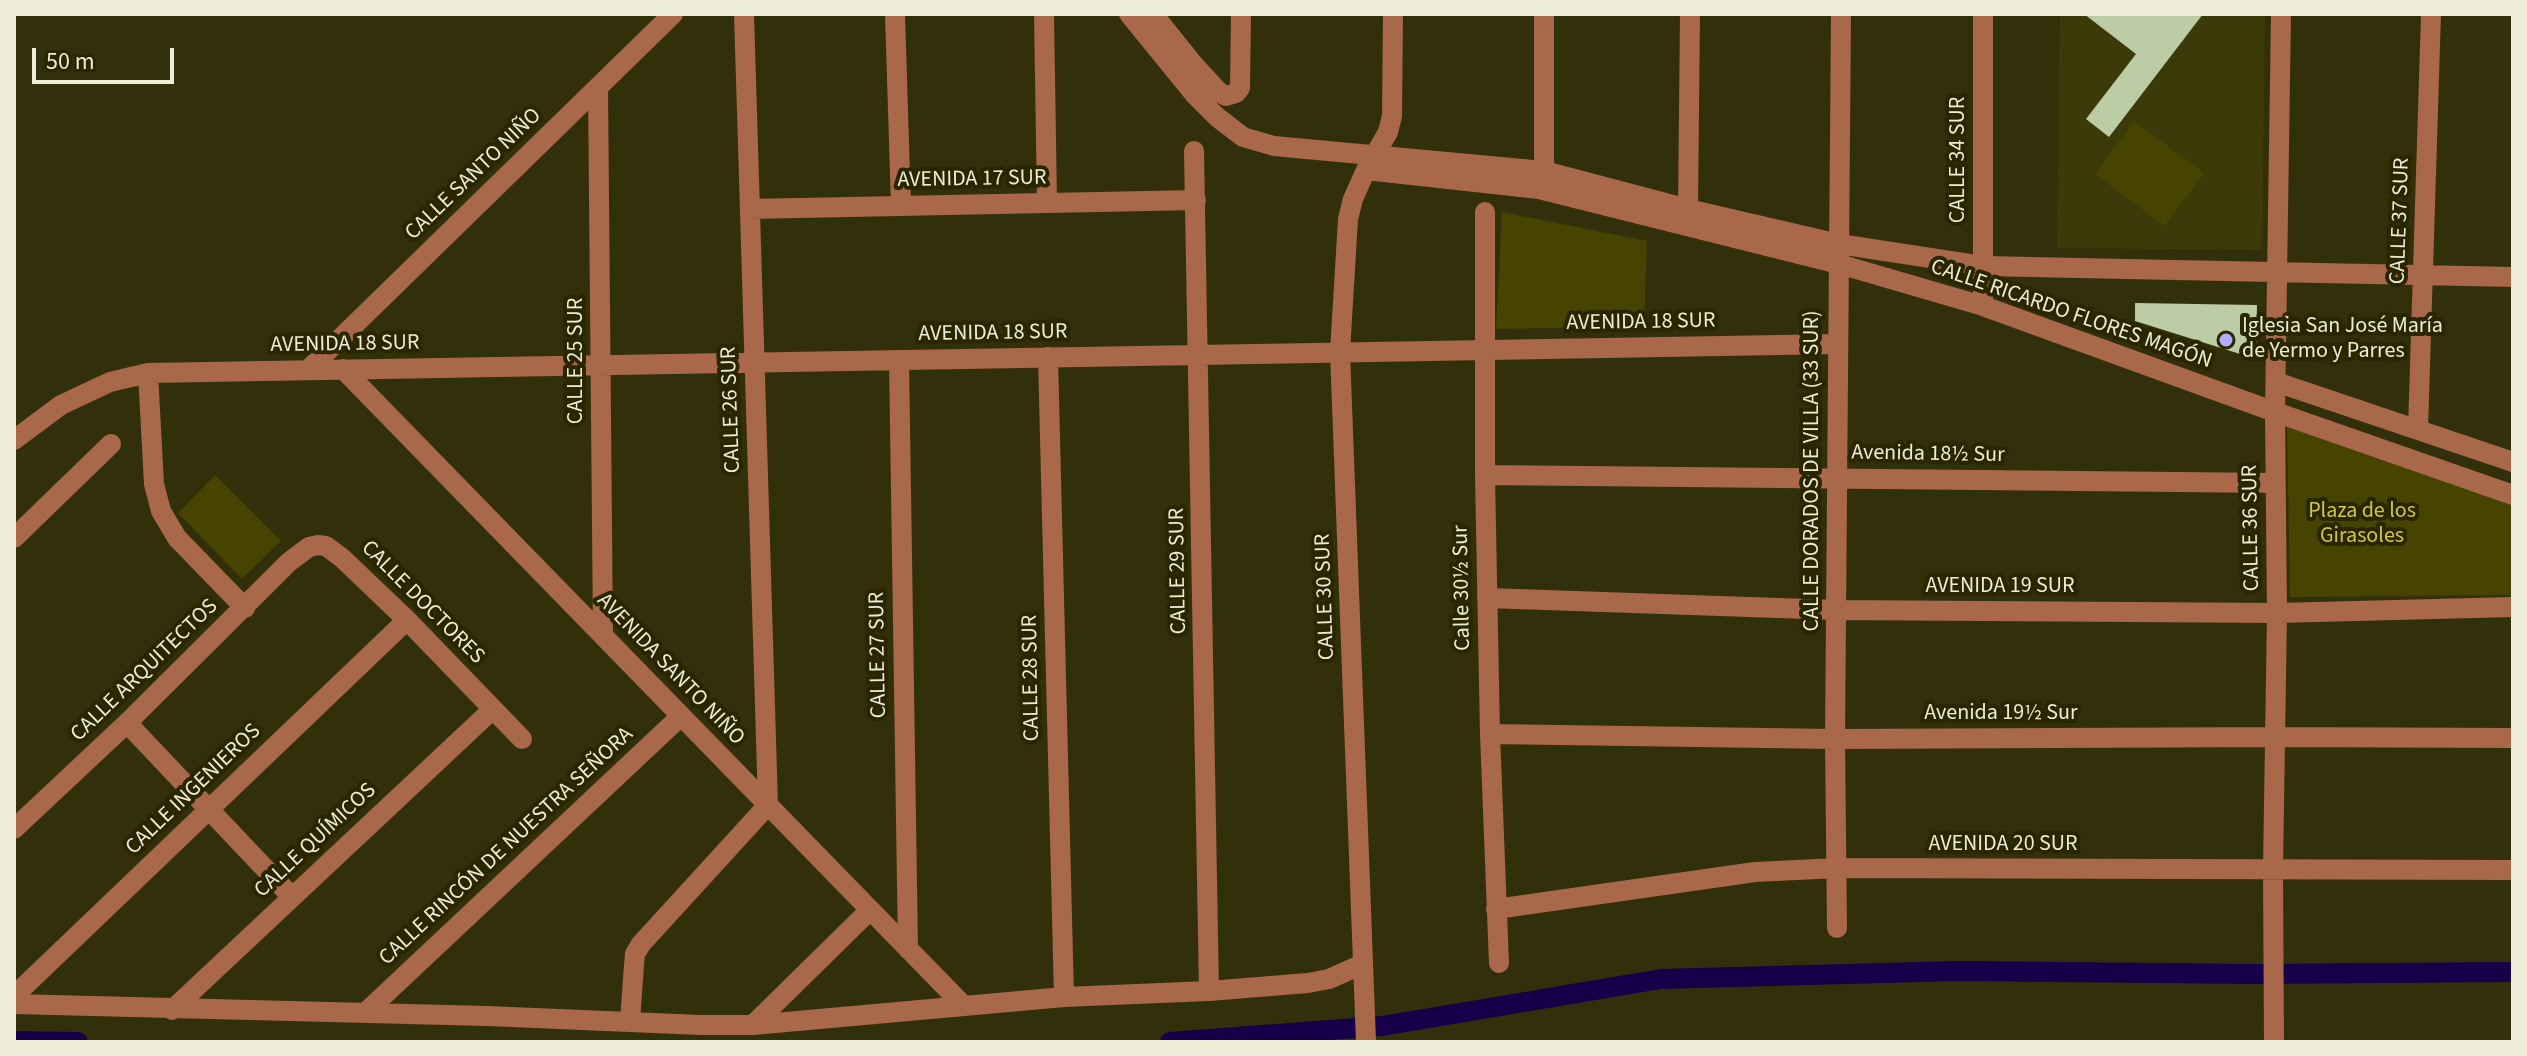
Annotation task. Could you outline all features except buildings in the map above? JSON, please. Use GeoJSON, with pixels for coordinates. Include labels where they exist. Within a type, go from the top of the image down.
{"type":"FeatureCollection","features":[{"type":"Feature","properties":{"kind":"street","name":"CALLE SANTO NIÑO"},"geometry":{"type":"LineString","coordinates":[[308,370],[673,14]]}},
{"type":"Feature","properties":{"kind":"street","name":"CALLE 26 SUR"},"geometry":{"type":"LineString","coordinates":[[744,14],[768,805]]}},
{"type":"Feature","properties":{"kind":"street"},"geometry":{"type":"LineString","coordinates":[[895,14],[901,206]]}},
{"type":"Feature","properties":{"kind":"street"},"geometry":{"type":"LineString","coordinates":[[1044,14],[1047,203]]}},
{"type":"Feature","properties":{"kind":"street"},"geometry":{"type":"LineString","coordinates":[[1129,14],[1195,95],[1243,137],[1274,146],[1370,163],[1539,189],[1839,254]]}},
{"type":"Feature","properties":{"kind":"street"},"geometry":{"type":"LineString","coordinates":[[1153,14],[1219,92],[1226,96],[1240,88],[1241,14]]}},
{"type":"Feature","properties":{"kind":"street","name":"CALLE 30 SUR"},"geometry":{"type":"LineString","coordinates":[[1366,1042],[1340,352],[1348,219],[1353,199],[1388,132],[1392,116],[1393,14]]}},
{"type":"Feature","properties":{"kind":"street"},"geometry":{"type":"LineString","coordinates":[[1544,14],[1544,171]]}},
{"type":"Feature","properties":{"kind":"street"},"geometry":{"type":"LineString","coordinates":[[1688,209],[1690,14]]}},
{"type":"Feature","properties":{"kind":"street","name":"CALLE DORADOS DE VILLA (33 SUR)"},"geometry":{"type":"LineString","coordinates":[[1837,928],[1835,739],[1841,14]]}},
{"type":"Feature","properties":{"kind":"street","name":"CALLE 34 SUR"},"geometry":{"type":"LineString","coordinates":[[1983,14],[1983,306]]}},
{"type":"Feature","properties":{"kind":"street","name":"CALLE 36 SUR"},"geometry":{"type":"LineString","coordinates":[[2274,1042],[2273,870],[2277,737],[2275,412],[2281,14]]}},
{"type":"Feature","properties":{"kind":"street","name":"CALLE 37 SUR"},"geometry":{"type":"LineString","coordinates":[[2418,429],[2431,14]]}},
{"type":"Feature","properties":{"kind":"street","name":"CALLE 25 SUR"},"geometry":{"type":"LineString","coordinates":[[598,87],[603,635]]}},
{"type":"Feature","properties":{"kind":"street","name":"CALLE 29 SUR"},"geometry":{"type":"LineString","coordinates":[[1194,151],[1209,991]]}},
{"type":"Feature","properties":{"kind":"street"},"geometry":{"type":"LineString","coordinates":[[1370,163],[1544,171],[1688,209],[1839,254]]}},
{"type":"Feature","properties":{"kind":"street","name":"AVENIDA 17 SUR"},"geometry":{"type":"LineString","coordinates":[[750,209],[1196,200]]}},
{"type":"Feature","properties":{"kind":"street","name":"Calle 30½ Sur"},"geometry":{"type":"LineString","coordinates":[[1485,212],[1487,598],[1499,963]]}},
{"type":"Feature","properties":{"kind":"street","name":"CALLE RICARDO FLORES MAGÓN"},"geometry":{"type":"LineString","coordinates":[[1839,254],[1983,266],[2513,277]]}},
{"type":"Feature","properties":{"kind":"street","name":"CALLE RICARDO FLORES MAGÓN"},"geometry":{"type":"LineString","coordinates":[[1839,254],[2513,495]]}},
{"type":"Feature","properties":{"kind":"street","name":"AVENIDA 18 SUR"},"geometry":{"type":"LineString","coordinates":[[14,440],[61,405],[110,382],[148,373],[1838,344]]}},
{"type":"Feature","properties":{"kind":"street","name":"CALLE 28 SUR"},"geometry":{"type":"LineString","coordinates":[[1048,357],[1064,997]]}},
{"type":"Feature","properties":{"kind":"street","name":"CALLE 27 SUR"},"geometry":{"type":"LineString","coordinates":[[899,360],[908,949]]}},
{"type":"Feature","properties":{"kind":"street","name":"AVENIDA SANTO NIÑO"},"geometry":{"type":"LineString","coordinates":[[343,369],[963,1005]]}},
{"type":"Feature","properties":{"kind":"street"},"geometry":{"type":"LineString","coordinates":[[148,373],[154,484],[161,511],[177,538],[245,608]]}},
{"type":"Feature","properties":{"kind":"street"},"geometry":{"type":"LineString","coordinates":[[2276,382],[2513,462]]}},
{"type":"Feature","properties":{"kind":"street"},"geometry":{"type":"LineString","coordinates":[[14,538],[111,444]]}},
{"type":"Feature","properties":{"kind":"street","name":"Avenida 18½ Sur"},"geometry":{"type":"LineString","coordinates":[[1485,475],[2275,483]]}},
{"type":"Feature","properties":{"kind":"street","name":"CALLE DOCTORES"},"geometry":{"type":"LineString","coordinates":[[309,547],[326,546],[334,551],[407,620],[522,739]]}},
{"type":"Feature","properties":{"kind":"street","name":"CALLE ARQUITECTOS"},"geometry":{"type":"LineString","coordinates":[[14,829],[127,723],[289,562],[309,547]]}},
{"type":"Feature","properties":{"kind":"street","name":"AVENIDA 19 SUR"},"geometry":{"type":"LineString","coordinates":[[1487,598],[1836,610],[2277,613],[2513,607]]}},
{"type":"Feature","properties":{"kind":"street","name":"CALLE INGENIEROS"},"geometry":{"type":"LineString","coordinates":[[14,996],[407,620]]}},
{"type":"Feature","properties":{"kind":"street","name":"CALLE QUÍMICOS"},"geometry":{"type":"LineString","coordinates":[[172,1010],[493,709]]}},
{"type":"Feature","properties":{"kind":"street","name":"CALLE RINCÓN DE NUESTRA SEÑORA"},"geometry":{"type":"LineString","coordinates":[[365,1013],[681,716]]}},
{"type":"Feature","properties":{"kind":"street"},"geometry":{"type":"LineString","coordinates":[[127,723],[292,897]]}},
{"type":"Feature","properties":{"kind":"street","name":"Avenida 19½ Sur"},"geometry":{"type":"LineString","coordinates":[[1490,734],[1835,739],[2513,738]]}},
{"type":"Feature","properties":{"kind":"street"},"geometry":{"type":"LineString","coordinates":[[630,1021],[635,954],[641,944],[768,805]]}},
{"type":"Feature","properties":{"kind":"street","name":"AVENIDA 20 SUR"},"geometry":{"type":"LineString","coordinates":[[1496,909],[1755,872],[1838,868],[2513,870]]}},
{"type":"Feature","properties":{"kind":"street"},"geometry":{"type":"LineString","coordinates":[[753,1025],[870,910]]}},
{"type":"Feature","properties":{"kind":"street"},"geometry":{"type":"LineString","coordinates":[[14,1004],[753,1025],[1064,997],[1308,983],[1329,979],[1363,964]]}},
{"type":"Feature","properties":{"kind":"shaded area"},"geometry":{"type":"Polygon","coordinates":[[[2060,14],[2265,14],[2262,250],[2057,248],[2060,14]]]}},
{"type":"Feature","properties":{"kind":"green space"},"geometry":{"type":"Polygon","coordinates":[[[2134,121],[2204,173],[2164,226],[2095,174],[2134,121]]]}},
{"type":"Feature","properties":{"kind":"green space"},"geometry":{"type":"Polygon","coordinates":[[[1502,212],[1647,241],[1644,326],[1496,329],[1502,212]]]}},
{"type":"Feature","properties":{"kind":"green space","name":"Plaza de los Girasoles"},"geometry":{"type":"Polygon","coordinates":[[[2287,422],[2513,500],[2513,595],[2290,597],[2287,422]]]}},
{"type":"Feature","properties":{"kind":"green space"},"geometry":{"type":"Polygon","coordinates":[[[215,475],[281,541],[242,579],[178,513],[215,475]]]}},
{"type":"Feature","properties":{"kind":"waterway"},"geometry":{"type":"LineString","coordinates":[[1170,1042],[1382,1026],[1661,979],[1958,971],[2253,974],[2513,972]]}},
{"type":"Feature","properties":{"kind":"waterway"},"geometry":{"type":"LineString","coordinates":[[14,1041],[78,1042]]}},
{"type":"Feature","properties":{"kind":"place","name":"Iglesia San José María de Yermo y Parres"},"geometry":{"type":"Point","coordinates":[2226,340]}}]}
